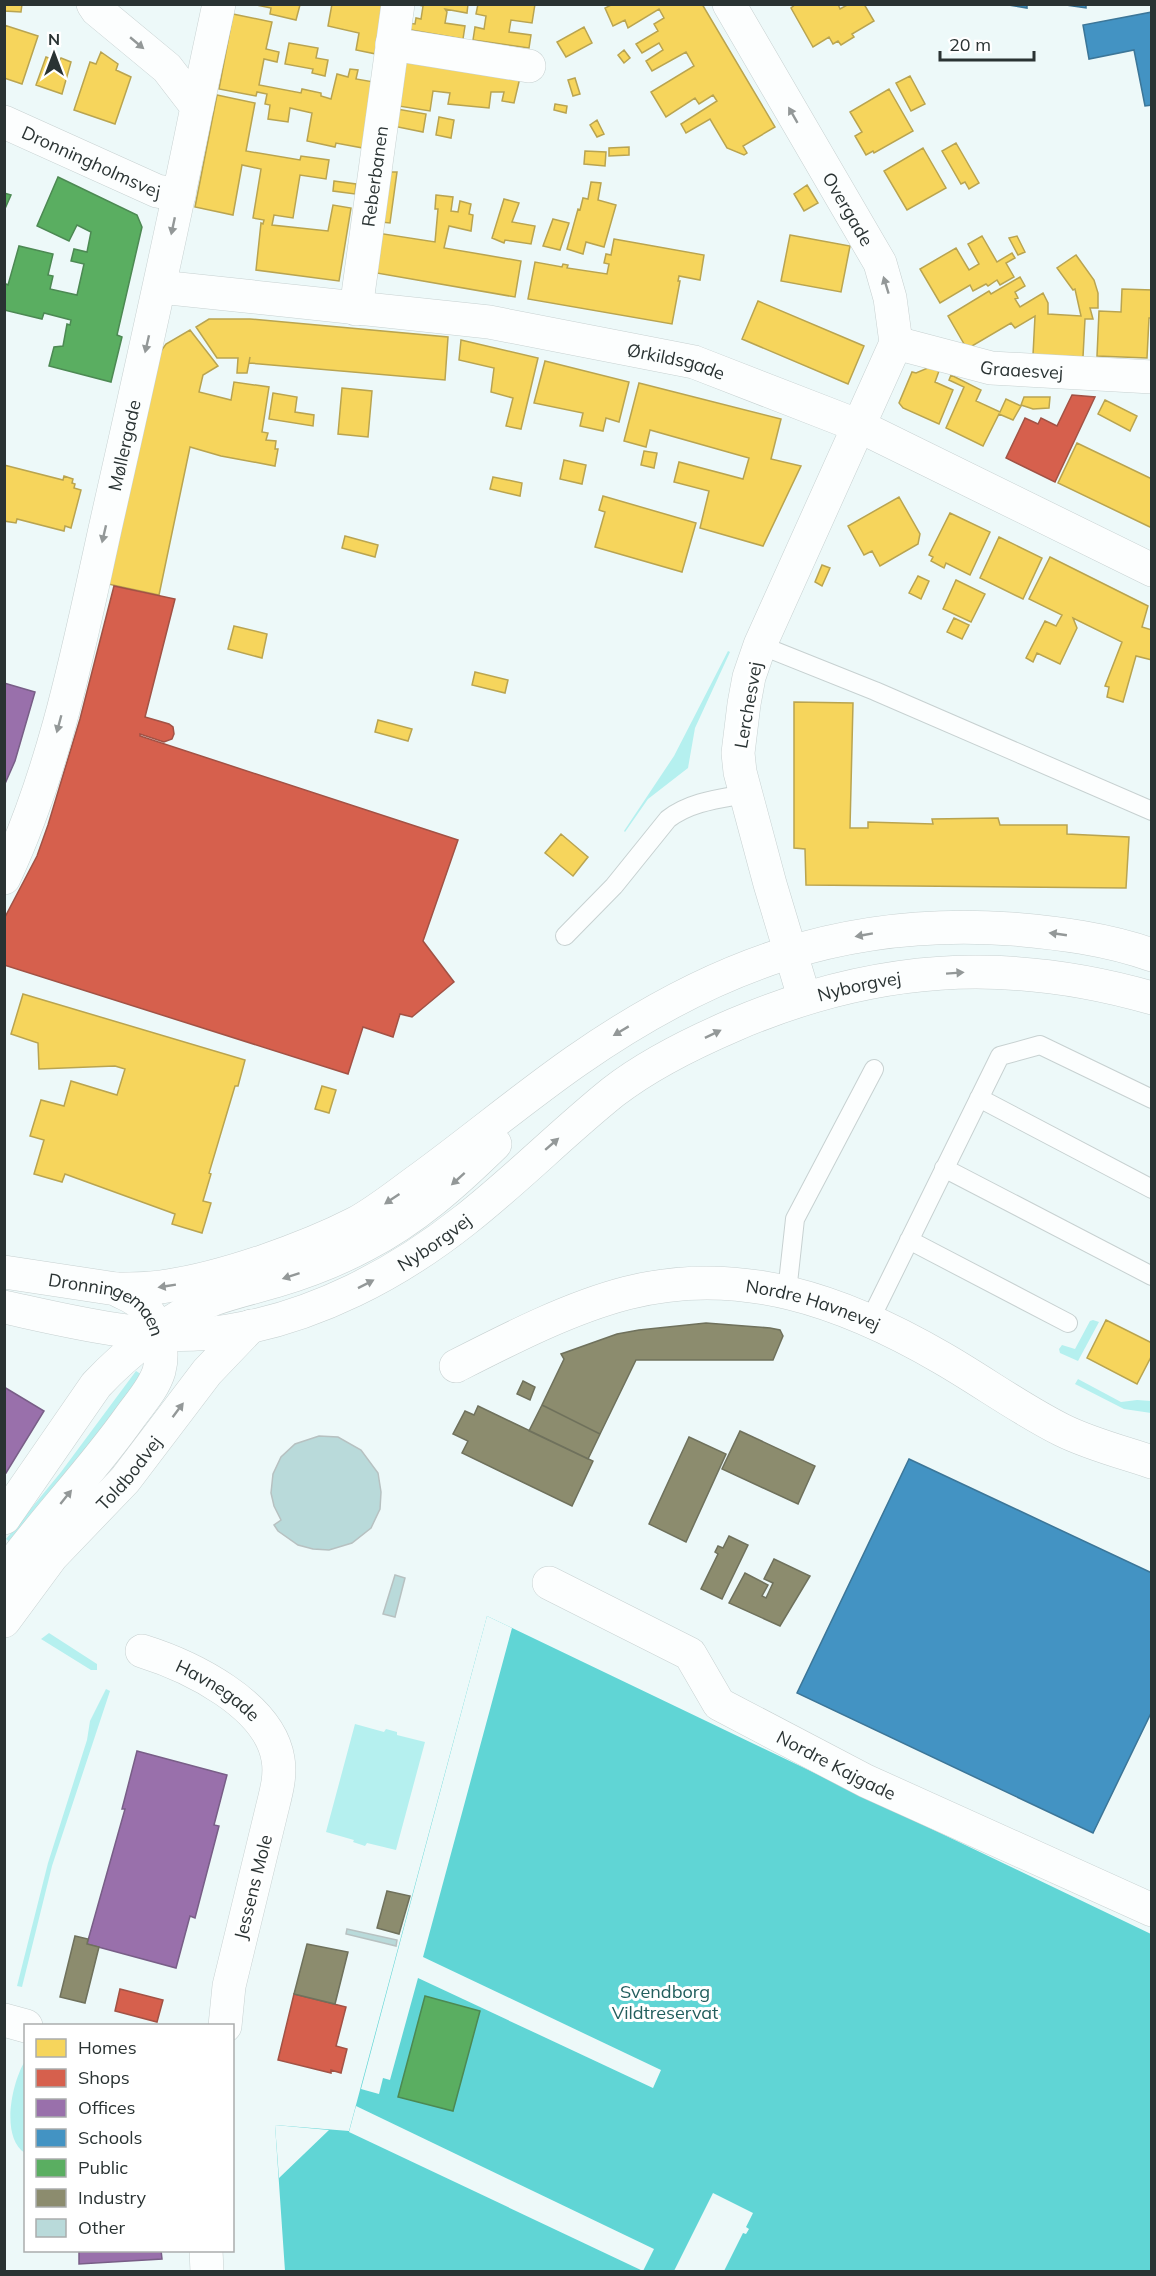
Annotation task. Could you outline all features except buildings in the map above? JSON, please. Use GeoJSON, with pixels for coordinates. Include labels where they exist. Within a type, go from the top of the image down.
{"type":"FeatureCollection","features":[{"type":"Feature","properties":{"kind":"street"},"geometry":{"type":"LineString","coordinates":[[93,4],[97,10],[167,68],[197,107]]}},
{"type":"Feature","properties":{"kind":"street","name":"Møllergade"},"geometry":{"type":"LineString","coordinates":[[4,878],[23,838],[58,730],[160,287],[219,4]]}},
{"type":"Feature","properties":{"kind":"street","name":"Reberbanen"},"geometry":{"type":"LineString","coordinates":[[356,309],[398,4]]}},
{"type":"Feature","properties":{"kind":"street","name":"Overgade"},"geometry":{"type":"LineString","coordinates":[[729,4],[880,263],[890,298],[896,343]]}},
{"type":"Feature","properties":{"kind":"street"},"geometry":{"type":"LineString","coordinates":[[392,44],[529,66]]}},
{"type":"Feature","properties":{"kind":"street","name":"Dronningholmsvej"},"geometry":{"type":"LineString","coordinates":[[4,122],[157,190],[179,195]]}},
{"type":"Feature","properties":{"kind":"street","name":"Ørkildsgade"},"geometry":{"type":"LineString","coordinates":[[160,287],[489,322],[694,362],[859,426],[1152,570]]}},
{"type":"Feature","properties":{"kind":"street"},"geometry":{"type":"LineString","coordinates":[[859,426],[896,343]]}},
{"type":"Feature","properties":{"kind":"street","name":"Graaesvej"},"geometry":{"type":"LineString","coordinates":[[896,343],[991,368],[1152,377]]}},
{"type":"Feature","properties":{"kind":"street","name":"Lerchesvej"},"geometry":{"type":"LineString","coordinates":[[804,997],[745,794],[738,753],[749,678],[760,645],[859,426]]}},
{"type":"Feature","properties":{"kind":"street","name":"Nyborgvej"},"geometry":{"type":"LineString","coordinates":[[116,1289],[169,1286],[209,1276],[285,1252],[357,1222],[424,1176],[608,1039],[686,995],[790,951],[862,934],[944,927],[1043,931],[1088,939],[1152,955]]}},
{"type":"Feature","properties":{"kind":"street","name":"Nyborgvej"},"geometry":{"type":"LineString","coordinates":[[158,1333],[211,1333],[251,1326],[325,1302],[385,1274],[423,1251],[467,1219],[607,1097],[648,1069],[716,1032],[804,997],[897,977],[979,972],[1044,975],[1113,987],[1152,998]]}},
{"type":"Feature","properties":{"kind":"street","name":"Nyborgvej"},"geometry":{"type":"LineString","coordinates":[[158,1333],[194,1308],[332,1261],[366,1245],[399,1225],[459,1179],[573,1063]]}},
{"type":"Feature","properties":{"kind":"street","name":"Dronningemaen"},"geometry":{"type":"LineString","coordinates":[[4,1272],[116,1289],[139,1302],[147,1310],[158,1333]]}},
{"type":"Feature","properties":{"kind":"street","name":"Nordre Havnevej"},"geometry":{"type":"LineString","coordinates":[[456,1366],[587,1305],[627,1293],[674,1285],[740,1283],[787,1292],[836,1306],[870,1320],[940,1357],[1063,1430],[1152,1462]]}},
{"type":"Feature","properties":{"kind":"street","name":"Dronningemaen"},"geometry":{"type":"LineString","coordinates":[[4,1307],[109,1329],[158,1333]]}},
{"type":"Feature","properties":{"kind":"street","name":"Toldbodvej"},"geometry":{"type":"LineString","coordinates":[[4,1621],[52,1556],[119,1486],[207,1372],[251,1326]]}},
{"type":"Feature","properties":{"kind":"street"},"geometry":{"type":"LineString","coordinates":[[96,1385],[109,1329]]}},
{"type":"Feature","properties":{"kind":"street"},"geometry":{"type":"LineString","coordinates":[[4,1518],[96,1385],[110,1370],[158,1333]]}},
{"type":"Feature","properties":{"kind":"street","name":"Toldbodvej"},"geometry":{"type":"LineString","coordinates":[[4,1575],[97,1461],[152,1386],[161,1358],[158,1333]]}},
{"type":"Feature","properties":{"kind":"street","name":"Nordre Kajgade"},"geometry":{"type":"LineString","coordinates":[[549,1584],[690,1654],[719,1704],[866,1781],[1152,1910]]}},
{"type":"Feature","properties":{"kind":"street","name":"Havnegade"},"geometry":{"type":"LineString","coordinates":[[142,1651],[190,1670],[235,1698],[263,1725],[276,1749]]}},
{"type":"Feature","properties":{"kind":"street","name":"Jessens Mole"},"geometry":{"type":"LineString","coordinates":[[225,2024],[230,1986],[278,1784],[276,1749]]}},
{"type":"Feature","properties":{"kind":"street"},"geometry":{"type":"LineString","coordinates":[[4,2020],[24,2025]]}},
{"type":"Feature","properties":{"kind":"street"},"geometry":{"type":"LineString","coordinates":[[206,2252],[207,2271]]}},
{"type":"Feature","properties":{"kind":"lane"},"geometry":{"type":"LineString","coordinates":[[760,645],[874,691],[1152,811]]}},
{"type":"Feature","properties":{"kind":"lane"},"geometry":{"type":"LineString","coordinates":[[565,936],[614,886],[668,819],[679,810],[693,804],[745,794]]}},
{"type":"Feature","properties":{"kind":"lane"},"geometry":{"type":"LineString","coordinates":[[870,1320],[1000,1056],[1040,1045],[1152,1099]]}},
{"type":"Feature","properties":{"kind":"lane"},"geometry":{"type":"LineString","coordinates":[[787,1292],[795,1219],[874,1069]]}},
{"type":"Feature","properties":{"kind":"lane"},"geometry":{"type":"LineString","coordinates":[[979,1098],[1152,1189]]}},
{"type":"Feature","properties":{"kind":"lane"},"geometry":{"type":"LineString","coordinates":[[944,1168],[1152,1276]]}},
{"type":"Feature","properties":{"kind":"lane"},"geometry":{"type":"LineString","coordinates":[[909,1240],[1068,1323]]}},
{"type":"Feature","properties":{"kind":"shaded area"},"geometry":{"type":"Polygon","coordinates":[[[728,651],[730,652],[695,728],[688,768],[648,799],[625,832],[674,756],[728,651]]]}},
{"type":"Feature","properties":{"kind":"shaded area"},"geometry":{"type":"Polygon","coordinates":[[[1090,1321],[1099,1322],[1078,1361],[1060,1353],[1059,1349],[1062,1345],[1075,1349],[1090,1321]]]}},
{"type":"Feature","properties":{"kind":"shaded area"},"geometry":{"type":"Polygon","coordinates":[[[136,1371],[147,1378],[14,1545],[6,1539],[61,1472],[136,1371]]]}},
{"type":"Feature","properties":{"kind":"shaded area"},"geometry":{"type":"Polygon","coordinates":[[[1078,1379],[1121,1402],[1151,1401],[1151,1413],[1124,1409],[1075,1384],[1078,1379]]]}},
{"type":"Feature","properties":{"kind":"shaded area"},"geometry":{"type":"Polygon","coordinates":[[[49,1633],[97,1664],[97,1670],[91,1670],[41,1639],[49,1633]]]}},
{"type":"Feature","properties":{"kind":"shaded area"},"geometry":{"type":"Polygon","coordinates":[[[106,1689],[110,1691],[52,1866],[22,1987],[17,1986],[48,1863],[87,1740],[90,1721],[106,1689]]]}},
{"type":"Feature","properties":{"kind":"shaded area"},"geometry":{"type":"Polygon","coordinates":[[[355,1724],[384,1732],[386,1729],[397,1732],[397,1735],[425,1742],[396,1850],[367,1843],[365,1846],[353,1842],[354,1840],[326,1832],[355,1724]]]}},
{"type":"Feature","properties":{"kind":"shaded area"},"geometry":{"type":"Polygon","coordinates":[[[24,2063],[24,2152],[17,2145],[11,2122],[13,2095],[24,2063]]]}},
{"type":"Feature","properties":{"kind":"water","name":"Svendborg Vildtreservat"},"geometry":{"type":"Polygon","coordinates":[[[487,1616],[1151,1934],[1151,2271],[285,2271],[275,2125],[349,2131],[487,1616]]]}},
{"type":"Feature","properties":{"kind":"pier"},"geometry":{"type":"Polygon","coordinates":[[[487,1616],[512,1628],[423,1957],[661,2070],[653,2088],[418,1978],[390,2080],[383,2078],[379,2094],[361,2089],[487,1616]]]}},
{"type":"Feature","properties":{"kind":"pier"},"geometry":{"type":"Polygon","coordinates":[[[356,2106],[654,2249],[643,2271],[349,2132],[356,2106]]]}},
{"type":"Feature","properties":{"kind":"pier"},"geometry":{"type":"Polygon","coordinates":[[[275,2125],[329,2130],[279,2178],[275,2125]]]}},
{"type":"Feature","properties":{"kind":"pier"},"geometry":{"type":"Polygon","coordinates":[[[713,2193],[753,2213],[746,2227],[749,2229],[746,2234],[743,2233],[724,2271],[674,2271],[713,2193]]]}}]}
